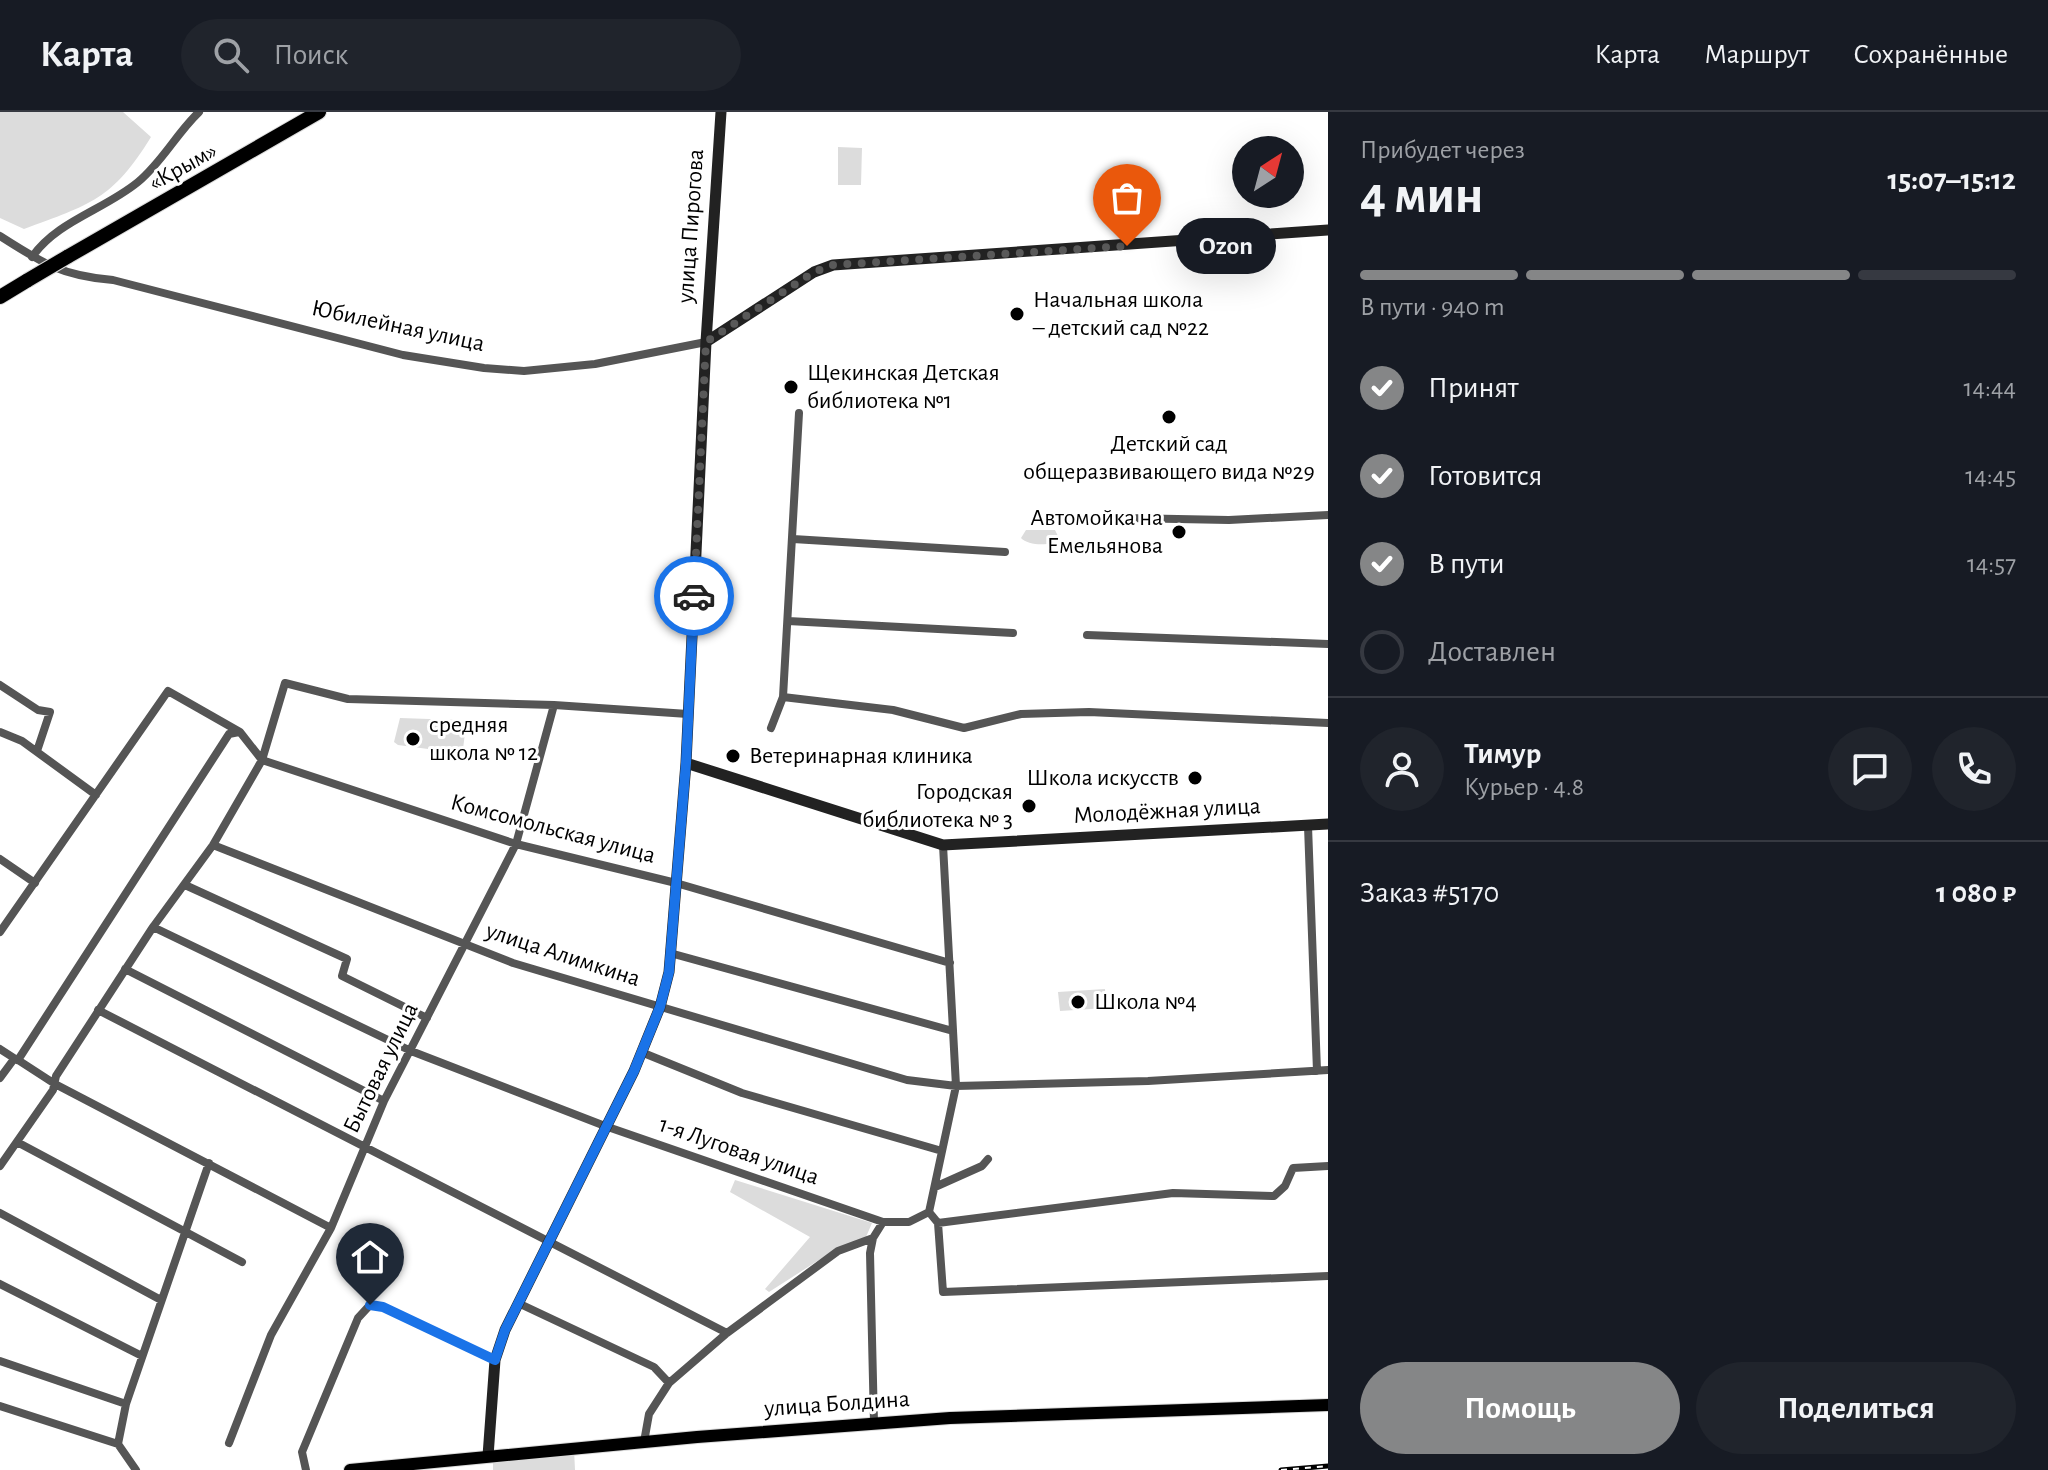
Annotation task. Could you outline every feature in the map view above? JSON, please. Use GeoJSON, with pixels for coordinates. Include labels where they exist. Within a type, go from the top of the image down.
{"type":"FeatureCollection","features":[{"type":"Feature","properties":{"kind":"highway","name":"«Крым»"},"geometry":{"type":"LineString","coordinates":[[0,297],[319,112]]}},
{"type":"Feature","properties":{"kind":"main road","name":"улица Болдина"},"geometry":{"type":"LineString","coordinates":[[350,1470],[874,1423],[1037,1413],[1328,1405]]}},
{"type":"Feature","properties":{"kind":"street"},"geometry":{"type":"LineString","coordinates":[[32,257],[56,230],[86,216],[136,183],[166,155],[180,130],[199,112]]}},
{"type":"Feature","properties":{"kind":"street","name":"улица Пирогова"},"geometry":{"type":"LineString","coordinates":[[488,1456],[495,1360],[518,1303],[641,1052],[660,1007],[670,953],[686,763],[706,342],[721,112]]}},
{"type":"Feature","properties":{"kind":"street","name":"Юбилейная улица"},"geometry":{"type":"LineString","coordinates":[[0,236],[32,257],[78,278],[113,280],[403,355],[524,371],[595,364],[706,342],[773,296],[833,265],[1328,230]]}},
{"type":"Feature","properties":{"kind":"street"},"geometry":{"type":"LineString","coordinates":[[771,728],[783,697],[799,413]]}},
{"type":"Feature","properties":{"kind":"street"},"geometry":{"type":"LineString","coordinates":[[1126,518],[1229,520],[1328,515]]}},
{"type":"Feature","properties":{"kind":"street"},"geometry":{"type":"LineString","coordinates":[[793,539],[1005,552]]}},
{"type":"Feature","properties":{"kind":"street"},"geometry":{"type":"LineString","coordinates":[[788,621],[1013,633]]}},
{"type":"Feature","properties":{"kind":"street"},"geometry":{"type":"LineString","coordinates":[[1087,635],[1328,644]]}},
{"type":"Feature","properties":{"kind":"street"},"geometry":{"type":"LineString","coordinates":[[0,1166],[55,1084],[125,969],[213,845],[262,760],[285,683],[348,699],[554,705],[688,714]]}},
{"type":"Feature","properties":{"kind":"street"},"geometry":{"type":"LineString","coordinates":[[0,685],[38,710],[50,712],[37,751]]}},
{"type":"Feature","properties":{"kind":"street"},"geometry":{"type":"LineString","coordinates":[[0,932],[168,691],[240,732],[262,760]]}},
{"type":"Feature","properties":{"kind":"street"},"geometry":{"type":"LineString","coordinates":[[783,697],[893,710],[964,728],[1021,714],[1089,712],[1328,723]]}},
{"type":"Feature","properties":{"kind":"street","name":"Бытовая улица"},"geometry":{"type":"LineString","coordinates":[[229,1443],[271,1335],[331,1228],[384,1101],[516,844],[554,705]]}},
{"type":"Feature","properties":{"kind":"street"},"geometry":{"type":"LineString","coordinates":[[0,732],[37,751],[96,795]]}},
{"type":"Feature","properties":{"kind":"street"},"geometry":{"type":"LineString","coordinates":[[0,1078],[16,1060],[229,734],[240,732]]}},
{"type":"Feature","properties":{"kind":"street","name":"Комсомольская улица"},"geometry":{"type":"LineString","coordinates":[[262,760],[516,844],[676,883],[950,963]]}},
{"type":"Feature","properties":{"kind":"street","name":"Молодёжная улица"},"geometry":{"type":"LineString","coordinates":[[686,763],[943,845],[1328,824]]}},
{"type":"Feature","properties":{"kind":"street"},"geometry":{"type":"LineString","coordinates":[[1308,826],[1317,1071]]}},
{"type":"Feature","properties":{"kind":"street","name":"улица Алимкина"},"geometry":{"type":"LineString","coordinates":[[213,845],[464,945],[907,1080],[956,1086],[1148,1081],[1328,1070]]}},
{"type":"Feature","properties":{"kind":"street"},"geometry":{"type":"LineString","coordinates":[[943,845],[956,1086],[929,1212],[938,1223],[943,1292],[1328,1276]]}},
{"type":"Feature","properties":{"kind":"street"},"geometry":{"type":"LineString","coordinates":[[0,859],[35,883]]}},
{"type":"Feature","properties":{"kind":"street"},"geometry":{"type":"LineString","coordinates":[[185,885],[347,959],[342,976],[427,1018]]}},
{"type":"Feature","properties":{"kind":"street","name":"1-я Луговая улица"},"geometry":{"type":"LineString","coordinates":[[153,927],[411,1051],[605,1126],[883,1222],[909,1222],[929,1212]]}},
{"type":"Feature","properties":{"kind":"street"},"geometry":{"type":"LineString","coordinates":[[670,953],[953,1031]]}},
{"type":"Feature","properties":{"kind":"street"},"geometry":{"type":"LineString","coordinates":[[125,969],[384,1101]]}},
{"type":"Feature","properties":{"kind":"street"},"geometry":{"type":"LineString","coordinates":[[98,1010],[727,1333]]}},
{"type":"Feature","properties":{"kind":"street"},"geometry":{"type":"LineString","coordinates":[[0,1049],[55,1084],[331,1228]]}},
{"type":"Feature","properties":{"kind":"street"},"geometry":{"type":"LineString","coordinates":[[641,1052],[742,1093],[942,1151]]}},
{"type":"Feature","properties":{"kind":"street"},"geometry":{"type":"LineString","coordinates":[[17,1142],[242,1262]]}},
{"type":"Feature","properties":{"kind":"street"},"geometry":{"type":"LineString","coordinates":[[935,1187],[982,1166],[988,1159]]}},
{"type":"Feature","properties":{"kind":"street"},"geometry":{"type":"LineString","coordinates":[[118,1444],[126,1404],[209,1163]]}},
{"type":"Feature","properties":{"kind":"street"},"geometry":{"type":"LineString","coordinates":[[938,1223],[1173,1193],[1274,1196],[1285,1186],[1293,1168],[1328,1166]]}},
{"type":"Feature","properties":{"kind":"street"},"geometry":{"type":"LineString","coordinates":[[0,1213],[161,1300]]}},
{"type":"Feature","properties":{"kind":"street"},"geometry":{"type":"LineString","coordinates":[[874,1423],[870,1253],[873,1238],[883,1222]]}},
{"type":"Feature","properties":{"kind":"street"},"geometry":{"type":"LineString","coordinates":[[644,1442],[649,1414],[669,1383],[727,1333],[838,1251],[873,1238]]}},
{"type":"Feature","properties":{"kind":"street"},"geometry":{"type":"LineString","coordinates":[[0,1284],[142,1356]]}},
{"type":"Feature","properties":{"kind":"street"},"geometry":{"type":"LineString","coordinates":[[518,1303],[654,1367],[669,1383]]}},
{"type":"Feature","properties":{"kind":"street"},"geometry":{"type":"LineString","coordinates":[[306,1470],[302,1452],[358,1318],[370,1305],[383,1307],[495,1360]]}},
{"type":"Feature","properties":{"kind":"street"},"geometry":{"type":"LineString","coordinates":[[0,1361],[126,1404]]}},
{"type":"Feature","properties":{"kind":"street"},"geometry":{"type":"LineString","coordinates":[[0,1406],[118,1444],[136,1470]]}},
{"type":"Feature","properties":{"kind":"shaded area"},"geometry":{"type":"Polygon","coordinates":[[[0,112],[123,112],[151,137],[124,174],[98,197],[24,229],[0,218],[0,112]]]}},
{"type":"Feature","properties":{"kind":"shaded area"},"geometry":{"type":"Polygon","coordinates":[[[838,147],[862,148],[861,185],[838,185],[838,147]]]}},
{"type":"Feature","properties":{"kind":"shaded area"},"geometry":{"type":"Polygon","coordinates":[[[1026,530],[1055,530],[1060,540],[1046,544],[1029,543],[1021,538],[1026,530]]]}},
{"type":"Feature","properties":{"kind":"shaded area"},"geometry":{"type":"Polygon","coordinates":[[[400,718],[459,720],[466,725],[463,749],[458,753],[398,745],[394,742],[400,718]]]}},
{"type":"Feature","properties":{"kind":"shaded area"},"geometry":{"type":"Polygon","coordinates":[[[1105,989],[1106,1008],[1060,1011],[1058,992],[1105,989]]]}},
{"type":"Feature","properties":{"kind":"shaded area"},"geometry":{"type":"Polygon","coordinates":[[[735,1180],[872,1223],[866,1237],[836,1249],[769,1292],[765,1289],[810,1237],[730,1192],[735,1180]]]}},
{"type":"Feature","properties":{"kind":"shaded area"},"geometry":{"type":"Polygon","coordinates":[[[574,1449],[575,1470],[493,1470],[493,1458],[574,1449]]]}},
{"type":"Feature","properties":{"kind":"railway"},"geometry":{"type":"LineString","coordinates":[[1281,1470],[1328,1466]]}},
{"type":"Feature","properties":{"kind":"way so far"},"geometry":{"type":"LineString","coordinates":[[694,596],[706,342],[739,317],[814,272],[833,265],[1127,246]]}},
{"type":"Feature","properties":{"kind":"place","name":"Ozon"},"geometry":{"type":"Point","coordinates":[1127,246]}},
{"type":"Feature","properties":{"kind":"place","name":"Начальная школа – детский сад №22"},"geometry":{"type":"Point","coordinates":[1017,314]}},
{"type":"Feature","properties":{"kind":"place","name":"Щекинская Детская библиотека №1"},"geometry":{"type":"Point","coordinates":[791,387]}},
{"type":"Feature","properties":{"kind":"place","name":"Детский сад общеразвивающего вида №29"},"geometry":{"type":"Point","coordinates":[1169,417]}},
{"type":"Feature","properties":{"kind":"place","name":"Автомойка на Емельянова"},"geometry":{"type":"Point","coordinates":[1179,532]}},
{"type":"Feature","properties":{"kind":"place","name":"средняя школа № 12"},"geometry":{"type":"Point","coordinates":[413,739]}},
{"type":"Feature","properties":{"kind":"place","name":"Ветеринарная клиника"},"geometry":{"type":"Point","coordinates":[733,756]}},
{"type":"Feature","properties":{"kind":"place","name":"Школа искусств"},"geometry":{"type":"Point","coordinates":[1195,778]}},
{"type":"Feature","properties":{"kind":"place","name":"Городская библиотека № 3"},"geometry":{"type":"Point","coordinates":[1029,806]}},
{"type":"Feature","properties":{"kind":"place","name":"Школа №4"},"geometry":{"type":"Point","coordinates":[1078,1002]}},
{"type":"Feature","properties":{"kind":"route"},"geometry":{"type":"LineString","coordinates":[[370,1305],[383,1307],[495,1360],[505,1330],[634,1071],[660,1007],[669,972],[686,763],[694,596]]}}]}
